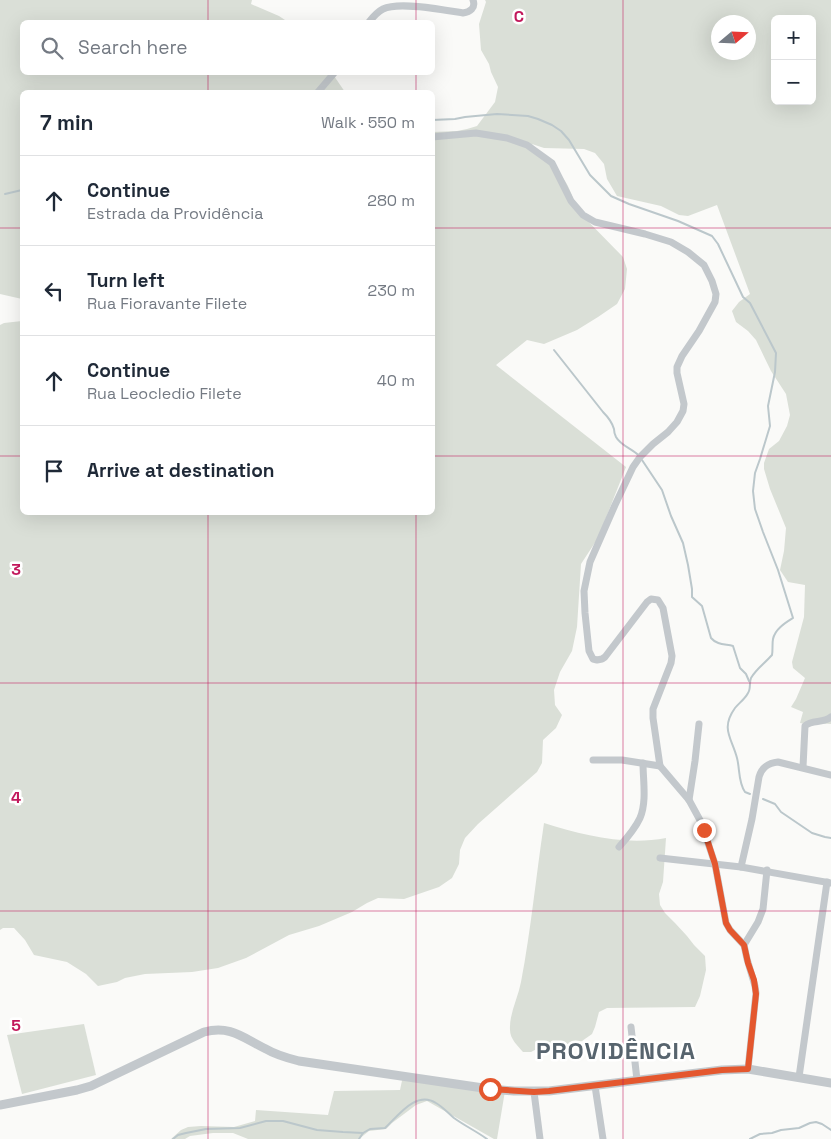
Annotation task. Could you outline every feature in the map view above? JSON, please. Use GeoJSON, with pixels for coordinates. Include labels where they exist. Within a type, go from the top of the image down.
{"type":"FeatureCollection","features":[{"type":"Feature","properties":{"kind":"street"},"geometry":{"type":"LineString","coordinates":[[371,20],[378,12],[388,7],[416,7],[466,13],[474,8],[473,0]]}},
{"type":"Feature","properties":{"kind":"street"},"geometry":{"type":"LineString","coordinates":[[320,90],[332,75]]}},
{"type":"Feature","properties":{"kind":"street"},"geometry":{"type":"LineString","coordinates":[[435,137],[476,133],[506,138],[527,146],[552,162],[571,202],[583,215],[595,222],[671,242],[688,252],[704,265],[712,281],[716,294],[715,302],[677,367],[678,381],[684,404],[683,411],[677,422],[668,432],[640,457],[614,505],[590,562],[584,591],[585,613],[589,651],[597,660],[605,657],[647,602],[655,599],[661,603],[672,663],[654,704],[652,714],[660,766],[688,800],[701,822],[715,864],[726,923],[744,945],[756,994],[748,1069]]}},
{"type":"Feature","properties":{"kind":"street"},"geometry":{"type":"LineString","coordinates":[[803,767],[804,726],[807,723],[825,721],[831,717]]}},
{"type":"Feature","properties":{"kind":"street"},"geometry":{"type":"LineString","coordinates":[[688,800],[699,724]]}},
{"type":"Feature","properties":{"kind":"street"},"geometry":{"type":"LineString","coordinates":[[593,760],[622,760],[660,766]]}},
{"type":"Feature","properties":{"kind":"street"},"geometry":{"type":"LineString","coordinates":[[741,867],[761,772],[766,766],[778,762],[831,775]]}},
{"type":"Feature","properties":{"kind":"street"},"geometry":{"type":"LineString","coordinates":[[619,847],[636,826],[643,809],[643,763]]}},
{"type":"Feature","properties":{"kind":"street"},"geometry":{"type":"LineString","coordinates":[[660,858],[767,870],[829,883],[799,1077]]}},
{"type":"Feature","properties":{"kind":"street"},"geometry":{"type":"LineString","coordinates":[[744,945],[758,922],[763,909],[767,870]]}},
{"type":"Feature","properties":{"kind":"street"},"geometry":{"type":"LineString","coordinates":[[631,1027],[637,1080]]}},
{"type":"Feature","properties":{"kind":"street"},"geometry":{"type":"LineString","coordinates":[[0,1105],[91,1086],[204,1032],[218,1030],[235,1033],[275,1054],[299,1061],[490,1089],[534,1092],[560,1090],[722,1070],[748,1069],[831,1083]]}},
{"type":"Feature","properties":{"kind":"street"},"geometry":{"type":"LineString","coordinates":[[595,1086],[602,1139]]}},
{"type":"Feature","properties":{"kind":"street"},"geometry":{"type":"LineString","coordinates":[[534,1092],[540,1139]]}},
{"type":"Feature","properties":{"kind":"shaded area"},"geometry":{"type":"Polygon","coordinates":[[[0,0],[252,0],[251,4],[285,20],[20,20],[20,75],[333,75],[344,90],[20,90],[20,299],[0,294],[0,0]]]}},
{"type":"Feature","properties":{"kind":"shaded area"},"geometry":{"type":"Polygon","coordinates":[[[485,0],[831,0],[831,724],[800,723],[803,712],[791,707],[805,678],[793,668],[792,662],[804,617],[805,585],[788,582],[780,570],[786,528],[764,469],[769,449],[779,441],[787,426],[790,415],[786,394],[771,371],[756,340],[736,322],[732,311],[739,302],[750,294],[717,205],[688,216],[679,215],[661,206],[617,196],[607,179],[604,164],[595,153],[584,149],[544,148],[532,144],[565,181],[576,209],[623,257],[627,269],[625,289],[617,304],[577,330],[544,344],[527,340],[496,365],[626,467],[598,538],[581,564],[577,627],[572,651],[560,672],[554,690],[555,705],[562,715],[556,728],[543,740],[542,763],[537,772],[478,824],[465,838],[460,850],[459,864],[452,878],[439,887],[404,899],[378,898],[352,912],[319,926],[289,935],[246,958],[218,968],[192,972],[145,974],[98,986],[86,974],[67,962],[34,955],[25,940],[14,928],[3,928],[0,930],[0,325],[20,321],[20,515],[435,515],[435,132],[457,131],[477,126],[495,102],[498,87],[481,50],[479,24],[485,0]]]}},
{"type":"Feature","properties":{"kind":"shaded area"},"geometry":{"type":"Polygon","coordinates":[[[544,823],[574,832],[620,840],[635,841],[666,838],[663,882],[659,894],[660,905],[665,913],[705,956],[706,970],[700,996],[695,1007],[607,1008],[599,1012],[592,1034],[582,1041],[569,1044],[544,1045],[531,1052],[523,1052],[517,1045],[511,1036],[510,1024],[525,962],[544,823]]]}},
{"type":"Feature","properties":{"kind":"shaded area"},"geometry":{"type":"Polygon","coordinates":[[[84,1024],[96,1075],[22,1094],[7,1035],[84,1024]]]}},
{"type":"Feature","properties":{"kind":"shaded area"},"geometry":{"type":"Polygon","coordinates":[[[403,1076],[505,1091],[497,1139],[427,1101],[416,1105],[386,1129],[369,1131],[359,1139],[248,1139],[233,1133],[213,1133],[190,1136],[185,1139],[171,1139],[181,1130],[188,1127],[234,1127],[255,1121],[256,1110],[328,1115],[334,1091],[400,1090],[403,1076]]]}},
{"type":"Feature","properties":{"kind":"waterway"},"geometry":{"type":"LineString","coordinates":[[435,120],[497,114],[528,116],[552,125],[561,131],[569,140],[590,175],[611,196],[712,236],[718,244],[743,297],[750,303],[776,353],[775,372],[768,406],[770,426],[755,473],[753,491],[755,509],[778,570],[793,618],[776,632],[773,639],[772,655],[753,675],[750,680],[749,691],[735,708],[728,722],[741,784],[745,792],[750,794]]}},
{"type":"Feature","properties":{"kind":"waterway"},"geometry":{"type":"LineString","coordinates":[[5,194],[20,190]]}},
{"type":"Feature","properties":{"kind":"waterway"},"geometry":{"type":"LineString","coordinates":[[554,350],[610,420],[618,440],[639,456]]}},
{"type":"Feature","properties":{"kind":"waterway"},"geometry":{"type":"LineString","coordinates":[[642,460],[662,490],[683,543],[692,597],[702,606],[711,638],[718,643],[733,646],[740,668],[746,674],[749,681]]}},
{"type":"Feature","properties":{"kind":"waterway"},"geometry":{"type":"LineString","coordinates":[[763,799],[775,804],[781,812],[812,833],[831,838]]}},
{"type":"Feature","properties":{"kind":"waterway"},"geometry":{"type":"LineString","coordinates":[[173,1139],[178,1135],[206,1129],[240,1128],[266,1121],[283,1121],[317,1130],[363,1133],[370,1129],[385,1128],[408,1106],[421,1100],[429,1100],[436,1103],[454,1118],[487,1139]]}},
{"type":"Feature","properties":{"kind":"waterway"},"geometry":{"type":"LineString","coordinates":[[750,1139],[760,1134],[799,1128],[816,1122],[831,1130]]}},
{"type":"Feature","properties":{"kind":"waterway"},"geometry":{"type":"LineString","coordinates":[[359,1139],[363,1133]]}},
{"type":"Feature","properties":{"kind":"district","name":"PROVIDÊNCIA"},"geometry":{"type":"Point","coordinates":[616,1050]}},
{"type":"Feature","properties":{"kind":"route"},"geometry":{"type":"LineString","coordinates":[[490,1089],[534,1092],[549,1091],[722,1070],[748,1069],[756,994],[755,986],[744,945],[726,923],[715,864],[704,830]]}}]}
